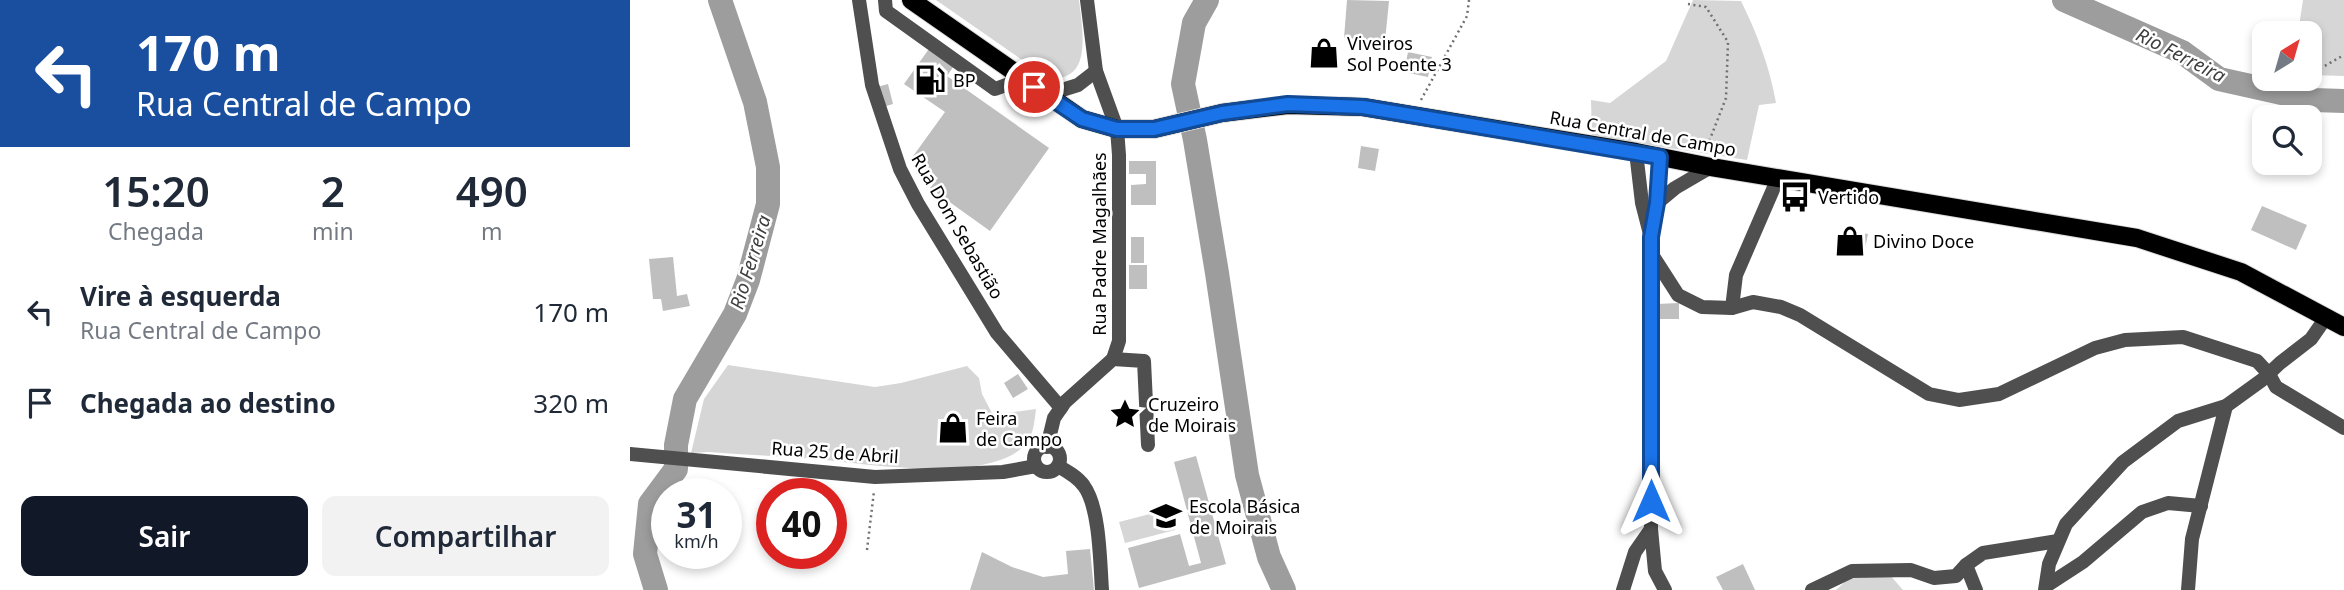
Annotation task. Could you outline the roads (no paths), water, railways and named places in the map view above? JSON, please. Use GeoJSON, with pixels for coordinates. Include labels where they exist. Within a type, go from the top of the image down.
{"type":"FeatureCollection","features":[{"type":"Feature","properties":{"kind":"main road","name":"Rua Central de Campo"},"geometry":{"type":"LineString","coordinates":[[911,0],[1082,119],[1117,129],[1154,129],[1222,113],[1288,104],[1363,107],[2137,238],[2241,272],[2344,327]]}},
{"type":"Feature","properties":{"kind":"street","name":"Rua Dom Sebastião"},"geometry":{"type":"LineString","coordinates":[[859,0],[872,85],[900,169],[918,204],[997,333],[1061,408]]}},
{"type":"Feature","properties":{"kind":"street"},"geometry":{"type":"LineString","coordinates":[[885,0],[886,10],[995,89],[1023,79]]}},
{"type":"Feature","properties":{"kind":"street","name":"Rua Padre Magalhães"},"geometry":{"type":"LineString","coordinates":[[1087,0],[1096,71],[1117,129],[1119,155],[1119,341],[1113,359]]}},
{"type":"Feature","properties":{"kind":"street"},"geometry":{"type":"LineString","coordinates":[[1046,95],[1078,85],[1096,71]]}},
{"type":"Feature","properties":{"kind":"street"},"geometry":{"type":"LineString","coordinates":[[1636,152],[1642,203],[1651,237]]}},
{"type":"Feature","properties":{"kind":"street"},"geometry":{"type":"LineString","coordinates":[[1660,157],[1657,203],[1651,237],[1651,529],[1655,571],[1665,590]]}},
{"type":"Feature","properties":{"kind":"street"},"geometry":{"type":"LineString","coordinates":[[1657,203],[1706,166]]}},
{"type":"Feature","properties":{"kind":"street"},"geometry":{"type":"LineString","coordinates":[[1732,308],[1736,275],[1778,178]]}},
{"type":"Feature","properties":{"kind":"street"},"geometry":{"type":"LineString","coordinates":[[1651,253],[1678,295],[1702,307],[1732,308],[1753,302],[1781,307],[1800,315],[1929,394],[1959,400],[1999,394],[2095,348],[2125,340],[2183,337],[2257,361],[2276,387],[2344,428]]}},
{"type":"Feature","properties":{"kind":"street"},"geometry":{"type":"LineString","coordinates":[[2045,588],[2049,564],[2066,524],[2123,462],[2178,421],[2226,406],[2311,339],[2327,316]]}},
{"type":"Feature","properties":{"kind":"street"},"geometry":{"type":"LineString","coordinates":[[1047,447],[1054,418],[1061,408],[1113,359],[1144,361],[1148,445]]}},
{"type":"Feature","properties":{"kind":"street"},"geometry":{"type":"LineString","coordinates":[[2188,590],[2192,539],[2226,406]]}},
{"type":"Feature","properties":{"kind":"street"},"geometry":{"type":"LineString","coordinates":[[1047,447],[1057,452],[1060,459],[1058,466],[1047,472],[1037,466],[1035,455],[1040,449],[1047,447]]}},
{"type":"Feature","properties":{"kind":"street","name":"Rua 25 de Abril"},"geometry":{"type":"LineString","coordinates":[[630,454],[875,477],[1003,472],[1037,466]]}},
{"type":"Feature","properties":{"kind":"street"},"geometry":{"type":"LineString","coordinates":[[1058,466],[1084,485],[1093,504],[1102,590]]}},
{"type":"Feature","properties":{"kind":"street"},"geometry":{"type":"LineString","coordinates":[[2045,588],[2083,562],[2142,512],[2168,503],[2201,506]]}},
{"type":"Feature","properties":{"kind":"street"},"geometry":{"type":"LineString","coordinates":[[1623,590],[1635,552],[1651,529]]}},
{"type":"Feature","properties":{"kind":"street"},"geometry":{"type":"LineString","coordinates":[[1812,590],[1852,571],[1911,570],[1934,578],[1956,576],[1983,553],[2058,541]]}},
{"type":"Feature","properties":{"kind":"street"},"geometry":{"type":"LineString","coordinates":[[1966,565],[1976,590]]}},
{"type":"Feature","properties":{"kind":"waterway","name":"Rio Ferreira"},"geometry":{"type":"LineString","coordinates":[[656,590],[645,554],[650,504],[676,469],[676,445],[685,399],[735,314],[748,280],[768,204],[768,167],[755,102],[720,0]]}},
{"type":"Feature","properties":{"kind":"waterway","name":"Rio Ferreira"},"geometry":{"type":"LineString","coordinates":[[1207,0],[1194,23],[1183,84],[1217,273],[1247,475],[1269,557],[1284,590]]}},
{"type":"Feature","properties":{"kind":"waterway","name":"Rio Ferreira"},"geometry":{"type":"LineString","coordinates":[[2064,0],[2182,52],[2219,79],[2313,100],[2344,101]]}},
{"type":"Feature","properties":{"kind":"place","name":"Viveiros Sol Poente 3"},"geometry":{"type":"Point","coordinates":[1324,53]}},
{"type":"Feature","properties":{"kind":"place","name":"BP"},"geometry":{"type":"Point","coordinates":[930,80]}},
{"type":"Feature","properties":{"kind":"place","name":"Vertido"},"geometry":{"type":"Point","coordinates":[1795,197]}},
{"type":"Feature","properties":{"kind":"place","name":"Divino Doce"},"geometry":{"type":"Point","coordinates":[1850,241]}},
{"type":"Feature","properties":{"kind":"place","name":"Cruzeiro de Moirais"},"geometry":{"type":"Point","coordinates":[1125,414]}},
{"type":"Feature","properties":{"kind":"place","name":"Feira de Campo"},"geometry":{"type":"Point","coordinates":[953,428]}},
{"type":"Feature","properties":{"kind":"place","name":"Escola Básica de Moirais"},"geometry":{"type":"Point","coordinates":[1166,516]}}]}
